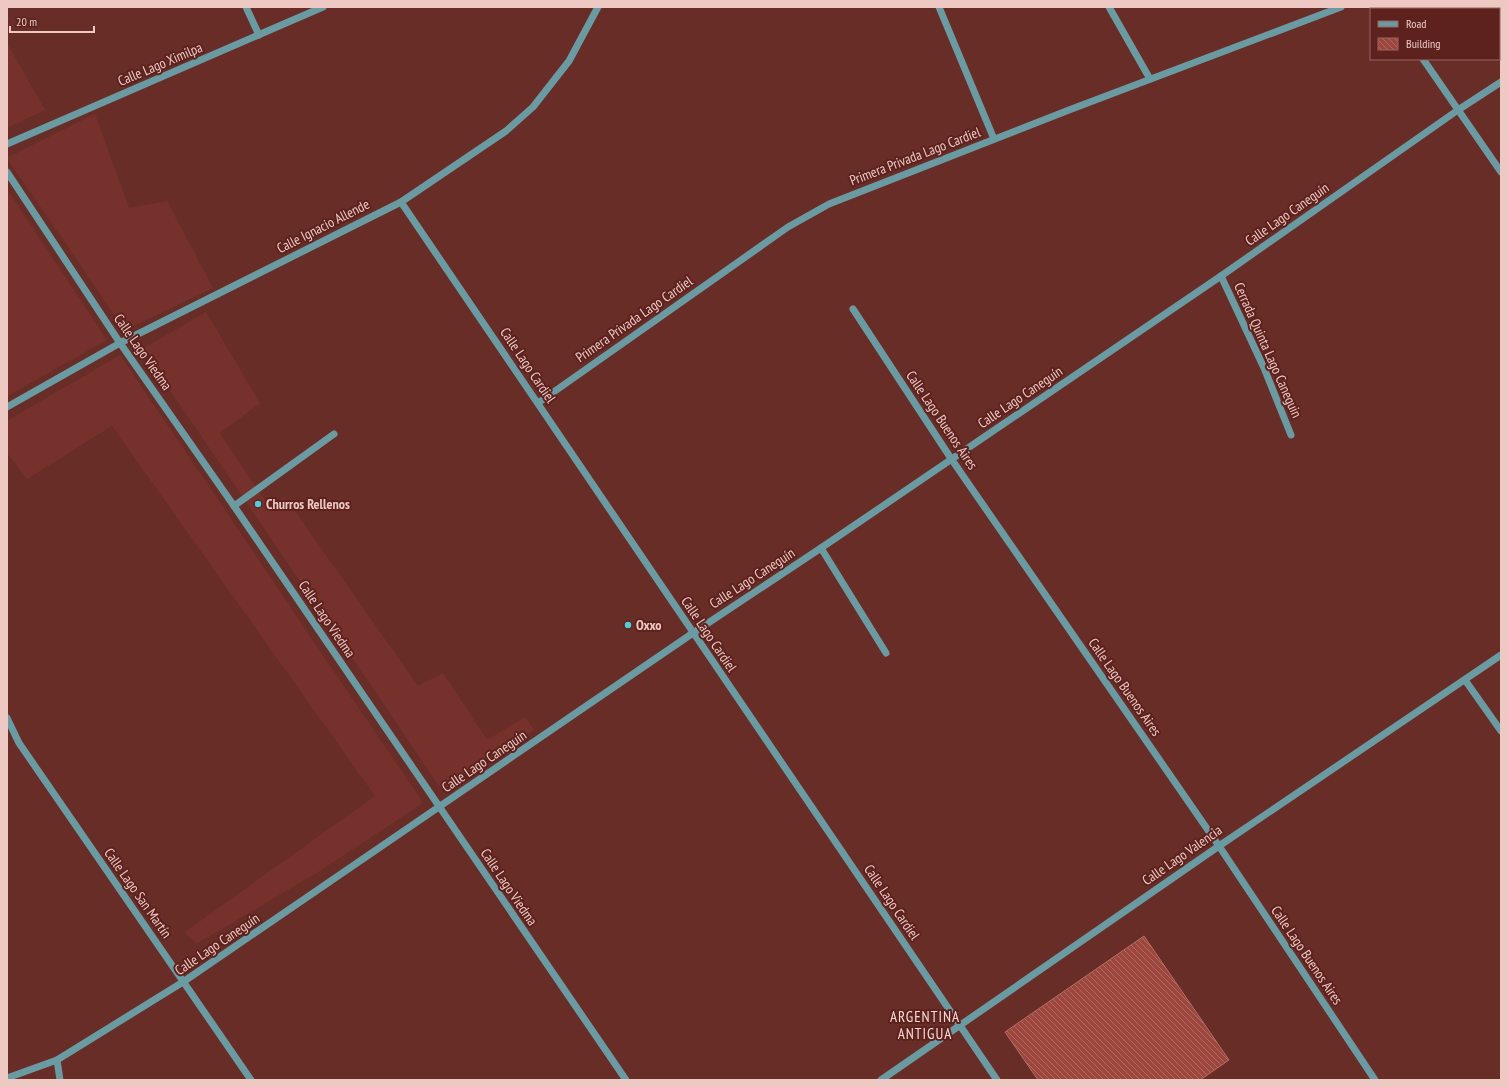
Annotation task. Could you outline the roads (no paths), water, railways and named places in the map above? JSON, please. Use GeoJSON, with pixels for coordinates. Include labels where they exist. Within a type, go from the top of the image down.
{"type":"FeatureCollection","features":[{"type":"Feature","properties":{"kind":"street"},"geometry":{"type":"LineString","coordinates":[[246,7],[258,35]]}},
{"type":"Feature","properties":{"kind":"street","name":"Calle Lago Ximilpa"},"geometry":{"type":"LineString","coordinates":[[7,144],[324,7]]}},
{"type":"Feature","properties":{"kind":"street","name":"Calle Ignacio Allende"},"geometry":{"type":"LineString","coordinates":[[7,407],[120,343],[401,202],[506,131],[533,107],[569,61],[598,7]]}},
{"type":"Feature","properties":{"kind":"street"},"geometry":{"type":"LineString","coordinates":[[939,7],[994,139]]}},
{"type":"Feature","properties":{"kind":"street"},"geometry":{"type":"LineString","coordinates":[[1109,7],[1150,79]]}},
{"type":"Feature","properties":{"kind":"street","name":"Primera Privada Lago Cardiel"},"geometry":{"type":"LineString","coordinates":[[538,403],[788,228],[829,204],[994,139],[1341,7]]}},
{"type":"Feature","properties":{"kind":"street"},"geometry":{"type":"LineString","coordinates":[[1423,60],[1501,172]]}},
{"type":"Feature","properties":{"kind":"street","name":"Calle Lago Caneguín"},"geometry":{"type":"LineString","coordinates":[[7,1078],[57,1060],[183,982],[693,633],[952,460],[1221,276],[1458,110],[1501,82]]}},
{"type":"Feature","properties":{"kind":"street","name":"Calle Lago Viedma"},"geometry":{"type":"LineString","coordinates":[[7,172],[120,343],[234,506],[626,1080]]}},
{"type":"Feature","properties":{"kind":"street","name":"Calle Lago Cardiel"},"geometry":{"type":"LineString","coordinates":[[401,202],[997,1080]]}},
{"type":"Feature","properties":{"kind":"street","name":"Cerrada Quinta Lago Caneguin"},"geometry":{"type":"LineString","coordinates":[[1221,276],[1264,368],[1291,435]]}},
{"type":"Feature","properties":{"kind":"street","name":"Calle Lago Buenos Aires"},"geometry":{"type":"LineString","coordinates":[[852,309],[952,460],[1219,846],[1375,1080]]}},
{"type":"Feature","properties":{"kind":"street"},"geometry":{"type":"LineString","coordinates":[[234,506],[334,434]]}},
{"type":"Feature","properties":{"kind":"street"},"geometry":{"type":"LineString","coordinates":[[821,548],[886,653]]}},
{"type":"Feature","properties":{"kind":"street","name":"Calle Lago Valencia"},"geometry":{"type":"LineString","coordinates":[[881,1080],[1219,846],[1501,655]]}},
{"type":"Feature","properties":{"kind":"street"},"geometry":{"type":"LineString","coordinates":[[1465,680],[1501,731]]}},
{"type":"Feature","properties":{"kind":"street","name":"Calle Lago San Martín"},"geometry":{"type":"LineString","coordinates":[[7,718],[19,743],[251,1080]]}},
{"type":"Feature","properties":{"kind":"street"},"geometry":{"type":"LineString","coordinates":[[57,1060],[60,1080]]}},
{"type":"Feature","properties":{"kind":"place","name":"Churros Rellenos"},"geometry":{"type":"Point","coordinates":[258,504]}},
{"type":"Feature","properties":{"kind":"place","name":"Oxxo"},"geometry":{"type":"Point","coordinates":[628,625]}},
{"type":"Feature","properties":{"kind":"district","name":"ARGENTINA ANTIGUA"},"geometry":{"type":"Point","coordinates":[925,1024]}}]}
